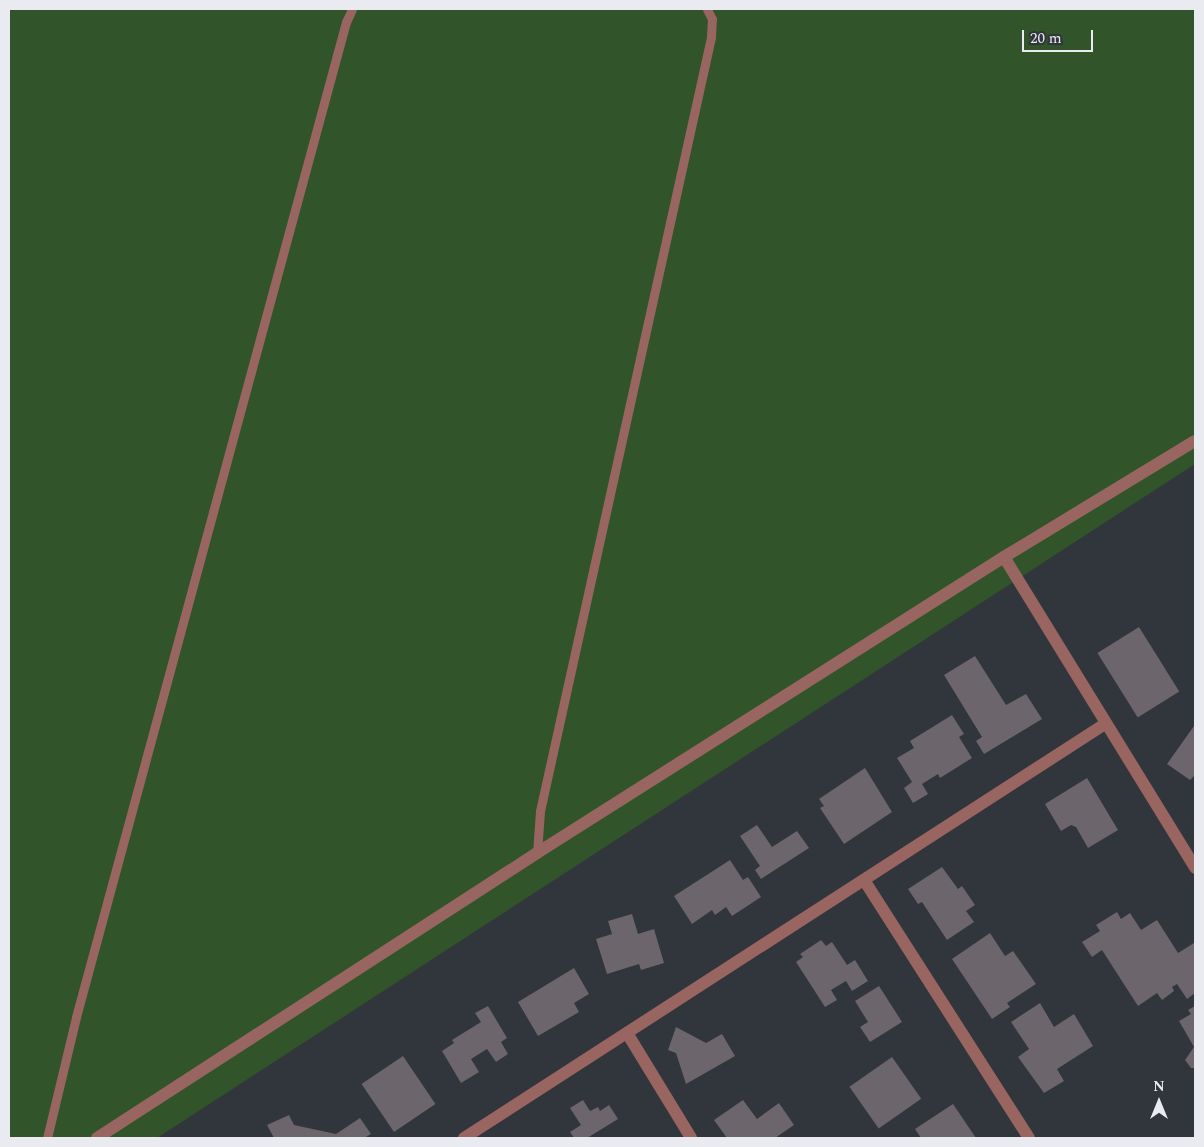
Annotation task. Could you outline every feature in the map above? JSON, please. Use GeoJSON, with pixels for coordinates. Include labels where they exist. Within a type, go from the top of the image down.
{"type":"FeatureCollection","features":[{"type":"Feature","properties":{"kind":"street"},"geometry":{"type":"LineString","coordinates":[[97,1138],[537,853],[1004,557],[1195,440]]}},
{"type":"Feature","properties":{"kind":"street"},"geometry":{"type":"LineString","coordinates":[[1004,557],[1195,868]]}},
{"type":"Feature","properties":{"kind":"street"},"geometry":{"type":"LineString","coordinates":[[464,1138],[1105,724]]}},
{"type":"Feature","properties":{"kind":"street"},"geometry":{"type":"LineString","coordinates":[[864,880],[1029,1138]]}},
{"type":"Feature","properties":{"kind":"street"},"geometry":{"type":"LineString","coordinates":[[627,1032],[691,1138]]}},
{"type":"Feature","properties":{"kind":"lane"},"geometry":{"type":"LineString","coordinates":[[47,1138],[82,998],[346,22],[352,9]]}},
{"type":"Feature","properties":{"kind":"lane"},"geometry":{"type":"LineString","coordinates":[[537,853],[540,811],[711,37],[712,19],[708,9]]}},
{"type":"Feature","properties":{"kind":"green space"},"geometry":{"type":"Polygon","coordinates":[[[9,9],[1195,9],[1195,464],[157,1138],[9,1138],[9,9]]]}},
{"type":"Feature","properties":{"kind":"building"},"geometry":{"type":"Polygon","coordinates":[[[1139,627],[1179,691],[1138,717],[1097,653],[1139,627]]]}},
{"type":"Feature","properties":{"kind":"building"},"geometry":{"type":"Polygon","coordinates":[[[975,656],[1006,705],[1026,694],[1042,719],[984,754],[976,741],[982,737],[944,675],[975,656]]]}},
{"type":"Feature","properties":{"kind":"building"},"geometry":{"type":"Polygon","coordinates":[[[952,715],[964,734],[959,737],[972,758],[940,778],[938,774],[922,784],[928,794],[913,803],[904,788],[912,782],[897,758],[914,748],[910,741],[952,715]]]}},
{"type":"Feature","properties":{"kind":"building"},"geometry":{"type":"Polygon","coordinates":[[[1194,726],[1195,775],[1190,780],[1167,764],[1194,726]]]}},
{"type":"Feature","properties":{"kind":"building"},"geometry":{"type":"Polygon","coordinates":[[[865,768],[892,812],[844,844],[820,808],[824,806],[819,799],[865,768]]]}},
{"type":"Feature","properties":{"kind":"building"},"geometry":{"type":"Polygon","coordinates":[[[1087,778],[1118,830],[1088,848],[1076,827],[1071,825],[1061,831],[1045,804],[1087,778]]]}},
{"type":"Feature","properties":{"kind":"building"},"geometry":{"type":"Polygon","coordinates":[[[757,825],[772,847],[797,831],[809,848],[761,879],[755,870],[760,866],[740,836],[757,825]]]}},
{"type":"Feature","properties":{"kind":"building"},"geometry":{"type":"Polygon","coordinates":[[[730,860],[743,880],[748,877],[761,897],[732,916],[726,907],[715,915],[712,910],[692,924],[674,896],[730,860]]]}},
{"type":"Feature","properties":{"kind":"building"},"geometry":{"type":"Polygon","coordinates":[[[942,867],[958,889],[962,886],[975,905],[966,911],[974,922],[947,940],[922,902],[918,904],[908,889],[942,867]]]}},
{"type":"Feature","properties":{"kind":"building"},"geometry":{"type":"Polygon","coordinates":[[[1117,912],[1121,919],[1130,913],[1141,930],[1157,920],[1178,953],[1194,943],[1195,993],[1187,999],[1177,984],[1172,987],[1174,991],[1162,1000],[1157,993],[1138,1006],[1102,950],[1092,957],[1082,942],[1100,931],[1096,925],[1117,912]]]}},
{"type":"Feature","properties":{"kind":"building"},"geometry":{"type":"Polygon","coordinates":[[[632,914],[638,934],[654,929],[664,963],[641,970],[639,964],[607,974],[596,939],[612,934],[608,921],[632,914]]]}},
{"type":"Feature","properties":{"kind":"building"},"geometry":{"type":"Polygon","coordinates":[[[990,933],[1005,956],[1013,951],[1036,984],[1007,1003],[1010,1007],[992,1019],[952,959],[990,933]]]}},
{"type":"Feature","properties":{"kind":"building"},"geometry":{"type":"Polygon","coordinates":[[[821,940],[826,946],[832,942],[847,965],[855,960],[868,981],[852,991],[846,981],[831,990],[837,1000],[825,1007],[796,962],[803,957],[800,954],[821,940]]]}},
{"type":"Feature","properties":{"kind":"building"},"geometry":{"type":"Polygon","coordinates":[[[574,968],[589,994],[574,1003],[579,1012],[538,1036],[518,1002],[574,968]]]}},
{"type":"Feature","properties":{"kind":"building"},"geometry":{"type":"Polygon","coordinates":[[[879,986],[902,1022],[870,1042],[860,1027],[868,1022],[855,1001],[879,986]]]}},
{"type":"Feature","properties":{"kind":"building"},"geometry":{"type":"Polygon","coordinates":[[[1040,1003],[1054,1027],[1074,1014],[1093,1046],[1057,1069],[1064,1081],[1044,1093],[1018,1057],[1029,1049],[1011,1022],[1040,1003]]]}},
{"type":"Feature","properties":{"kind":"building"},"geometry":{"type":"Polygon","coordinates":[[[488,1006],[507,1038],[501,1042],[508,1054],[496,1062],[487,1049],[471,1059],[479,1072],[461,1083],[442,1051],[454,1043],[452,1040],[481,1022],[475,1013],[488,1006]]]}},
{"type":"Feature","properties":{"kind":"building"},"geometry":{"type":"Polygon","coordinates":[[[1195,1006],[1195,1068],[1191,1068],[1185,1060],[1194,1047],[1179,1021],[1191,1014],[1188,1010],[1195,1006]]]}},
{"type":"Feature","properties":{"kind":"building"},"geometry":{"type":"Polygon","coordinates":[[[676,1027],[706,1043],[722,1034],[735,1056],[686,1084],[676,1053],[668,1050],[676,1027]]]}},
{"type":"Feature","properties":{"kind":"building"},"geometry":{"type":"Polygon","coordinates":[[[403,1056],[435,1104],[394,1132],[362,1084],[403,1056]]]}},
{"type":"Feature","properties":{"kind":"building"},"geometry":{"type":"Polygon","coordinates":[[[892,1057],[921,1099],[879,1129],[849,1087],[892,1057]]]}},
{"type":"Feature","properties":{"kind":"building"},"geometry":{"type":"Polygon","coordinates":[[[583,1100],[590,1111],[598,1107],[600,1111],[609,1105],[618,1119],[587,1138],[574,1138],[570,1132],[581,1125],[570,1108],[583,1100]]]}},
{"type":"Feature","properties":{"kind":"building"},"geometry":{"type":"Polygon","coordinates":[[[743,1100],[757,1119],[779,1103],[794,1125],[775,1138],[727,1138],[714,1120],[743,1100]]]}},
{"type":"Feature","properties":{"kind":"building"},"geometry":{"type":"Polygon","coordinates":[[[953,1104],[976,1138],[921,1138],[915,1129],[953,1104]]]}},
{"type":"Feature","properties":{"kind":"building"},"geometry":{"type":"Polygon","coordinates":[[[289,1115],[294,1125],[336,1134],[360,1118],[371,1134],[364,1138],[274,1138],[267,1125],[289,1115]]]}}]}
